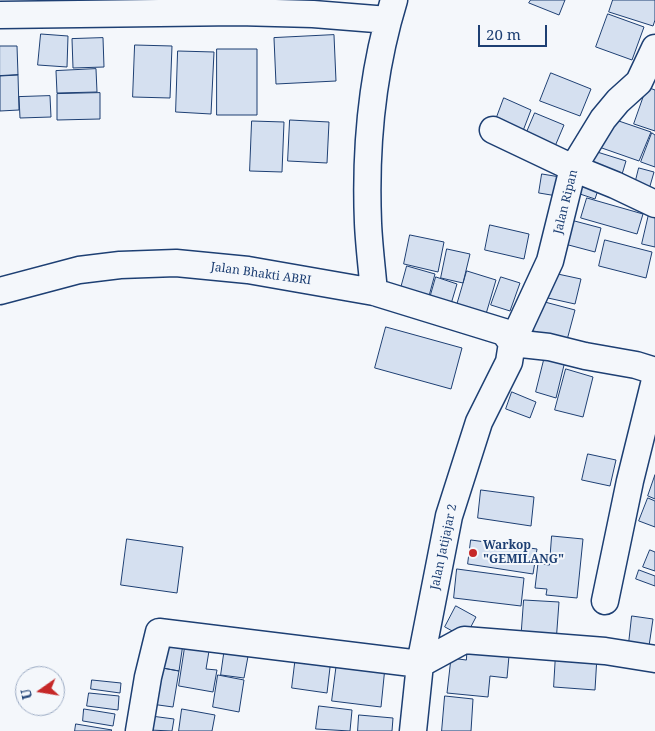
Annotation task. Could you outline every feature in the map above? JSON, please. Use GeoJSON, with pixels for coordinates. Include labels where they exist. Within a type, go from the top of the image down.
{"type":"FeatureCollection","features":[{"type":"Feature","properties":{"kind":"street"},"geometry":{"type":"LineString","coordinates":[[0,15],[238,12],[313,14],[391,10],[373,88],[368,143],[368,226],[374,292]]}},
{"type":"Feature","properties":{"kind":"street","name":"Jalan Ripan"},"geometry":{"type":"LineString","coordinates":[[512,343],[550,261],[573,168],[603,119],[618,101],[639,82],[655,48]]}},
{"type":"Feature","properties":{"kind":"street"},"geometry":{"type":"LineString","coordinates":[[493,130],[655,204]]}},
{"type":"Feature","properties":{"kind":"street","name":"Jalan Bhakti ABRI"},"geometry":{"type":"LineString","coordinates":[[0,291],[79,270],[120,265],[176,263],[248,270],[374,292],[504,332],[512,343]]}},
{"type":"Feature","properties":{"kind":"street"},"geometry":{"type":"LineString","coordinates":[[512,343],[549,347],[585,356],[636,365],[655,371]]}},
{"type":"Feature","properties":{"kind":"street","name":"Jalan Jatijajar 2"},"geometry":{"type":"LineString","coordinates":[[413,731],[420,664],[449,516],[479,422],[509,362],[512,343]]}},
{"type":"Feature","properties":{"kind":"street"},"geometry":{"type":"LineString","coordinates":[[605,601],[630,481],[655,380]]}},
{"type":"Feature","properties":{"kind":"street"},"geometry":{"type":"LineString","coordinates":[[139,731],[148,677],[159,632],[420,664],[464,640],[605,651],[655,659]]}},
{"type":"Feature","properties":{"kind":"building"},"geometry":{"type":"Polygon","coordinates":[[[531,0],[565,0],[559,15],[529,3],[531,0]]]}},
{"type":"Feature","properties":{"kind":"building"},"geometry":{"type":"Polygon","coordinates":[[[613,0],[655,0],[655,20],[653,26],[609,12],[613,0]]]}},
{"type":"Feature","properties":{"kind":"building"},"geometry":{"type":"Polygon","coordinates":[[[608,14],[644,27],[632,60],[596,47],[608,14]]]}},
{"type":"Feature","properties":{"kind":"building"},"geometry":{"type":"Polygon","coordinates":[[[41,34],[68,36],[67,67],[38,65],[41,34]]]}},
{"type":"Feature","properties":{"kind":"building"},"geometry":{"type":"Polygon","coordinates":[[[334,35],[336,81],[276,84],[274,38],[334,35]]]}},
{"type":"Feature","properties":{"kind":"building"},"geometry":{"type":"Polygon","coordinates":[[[103,38],[104,67],[73,68],[72,39],[103,38]]]}},
{"type":"Feature","properties":{"kind":"building"},"geometry":{"type":"Polygon","coordinates":[[[135,45],[172,46],[170,98],[133,97],[135,45]]]}},
{"type":"Feature","properties":{"kind":"building"},"geometry":{"type":"Polygon","coordinates":[[[0,46],[17,46],[18,75],[0,76],[0,46]]]}},
{"type":"Feature","properties":{"kind":"building"},"geometry":{"type":"Polygon","coordinates":[[[217,49],[257,49],[257,115],[217,115],[217,49]]]}},
{"type":"Feature","properties":{"kind":"building"},"geometry":{"type":"Polygon","coordinates":[[[178,51],[214,52],[211,114],[176,112],[178,51]]]}},
{"type":"Feature","properties":{"kind":"building"},"geometry":{"type":"Polygon","coordinates":[[[96,69],[97,92],[57,93],[56,71],[96,69]]]}},
{"type":"Feature","properties":{"kind":"building"},"geometry":{"type":"Polygon","coordinates":[[[551,73],[591,89],[580,116],[540,101],[551,73]]]}},
{"type":"Feature","properties":{"kind":"building"},"geometry":{"type":"Polygon","coordinates":[[[18,75],[19,110],[0,111],[0,76],[18,75]]]}},
{"type":"Feature","properties":{"kind":"building"},"geometry":{"type":"Polygon","coordinates":[[[647,87],[655,90],[655,131],[634,124],[647,87]]]}},
{"type":"Feature","properties":{"kind":"building"},"geometry":{"type":"Polygon","coordinates":[[[100,93],[100,119],[57,120],[57,94],[100,93]]]}},
{"type":"Feature","properties":{"kind":"building"},"geometry":{"type":"Polygon","coordinates":[[[50,96],[51,117],[20,118],[19,97],[50,96]]]}},
{"type":"Feature","properties":{"kind":"building"},"geometry":{"type":"Polygon","coordinates":[[[504,98],[531,110],[521,136],[494,125],[504,98]]]}},
{"type":"Feature","properties":{"kind":"building"},"geometry":{"type":"Polygon","coordinates":[[[535,113],[564,125],[553,151],[524,139],[535,113]]]}},
{"type":"Feature","properties":{"kind":"building"},"geometry":{"type":"Polygon","coordinates":[[[610,118],[651,132],[639,161],[599,147],[610,118]]]}},
{"type":"Feature","properties":{"kind":"building"},"geometry":{"type":"Polygon","coordinates":[[[290,120],[329,122],[327,163],[288,161],[290,120]]]}},
{"type":"Feature","properties":{"kind":"building"},"geometry":{"type":"Polygon","coordinates":[[[252,121],[284,122],[282,172],[250,171],[252,121]]]}},
{"type":"Feature","properties":{"kind":"building"},"geometry":{"type":"Polygon","coordinates":[[[652,133],[655,135],[655,167],[641,162],[652,133]]]}},
{"type":"Feature","properties":{"kind":"building"},"geometry":{"type":"Polygon","coordinates":[[[594,151],[626,161],[620,181],[588,171],[594,151]]]}},
{"type":"Feature","properties":{"kind":"building"},"geometry":{"type":"Polygon","coordinates":[[[639,168],[654,172],[648,193],[634,188],[639,168]]]}},
{"type":"Feature","properties":{"kind":"building"},"geometry":{"type":"Polygon","coordinates":[[[542,174],[560,177],[557,196],[539,193],[542,174]]]}},
{"type":"Feature","properties":{"kind":"building"},"geometry":{"type":"Polygon","coordinates":[[[576,176],[600,184],[595,199],[571,191],[576,176]]]}},
{"type":"Feature","properties":{"kind":"building"},"geometry":{"type":"Polygon","coordinates":[[[587,198],[643,214],[637,234],[581,218],[587,198]]]}},
{"type":"Feature","properties":{"kind":"building"},"geometry":{"type":"Polygon","coordinates":[[[649,214],[655,216],[655,247],[642,244],[649,214]]]}},
{"type":"Feature","properties":{"kind":"building"},"geometry":{"type":"Polygon","coordinates":[[[567,219],[601,228],[595,252],[561,243],[567,219]]]}},
{"type":"Feature","properties":{"kind":"building"},"geometry":{"type":"Polygon","coordinates":[[[490,225],[529,234],[524,259],[485,250],[490,225]]]}},
{"type":"Feature","properties":{"kind":"building"},"geometry":{"type":"Polygon","coordinates":[[[410,235],[444,242],[438,272],[404,264],[410,235]]]}},
{"type":"Feature","properties":{"kind":"building"},"geometry":{"type":"Polygon","coordinates":[[[605,240],[652,252],[646,278],[599,266],[605,240]]]}},
{"type":"Feature","properties":{"kind":"building"},"geometry":{"type":"Polygon","coordinates":[[[447,249],[470,254],[463,283],[441,278],[447,249]]]}},
{"type":"Feature","properties":{"kind":"building"},"geometry":{"type":"Polygon","coordinates":[[[407,266],[435,274],[429,296],[401,288],[407,266]]]}},
{"type":"Feature","properties":{"kind":"building"},"geometry":{"type":"Polygon","coordinates":[[[467,271],[496,280],[486,314],[457,305],[467,271]]]}},
{"type":"Feature","properties":{"kind":"building"},"geometry":{"type":"Polygon","coordinates":[[[553,273],[581,279],[575,304],[548,298],[553,273]]]}},
{"type":"Feature","properties":{"kind":"building"},"geometry":{"type":"Polygon","coordinates":[[[436,277],[457,284],[451,304],[430,298],[436,277]]]}},
{"type":"Feature","properties":{"kind":"building"},"geometry":{"type":"Polygon","coordinates":[[[501,277],[520,283],[510,311],[491,305],[501,277]]]}},
{"type":"Feature","properties":{"kind":"building"},"geometry":{"type":"Polygon","coordinates":[[[541,301],[575,310],[567,340],[533,331],[541,301]]]}},
{"type":"Feature","properties":{"kind":"building"},"geometry":{"type":"Polygon","coordinates":[[[386,327],[462,348],[451,389],[375,368],[386,327]]]}},
{"type":"Feature","properties":{"kind":"building"},"geometry":{"type":"Polygon","coordinates":[[[545,356],[565,361],[556,398],[536,392],[545,356]]]}},
{"type":"Feature","properties":{"kind":"building"},"geometry":{"type":"Polygon","coordinates":[[[566,369],[593,377],[583,417],[555,410],[566,369]]]}},
{"type":"Feature","properties":{"kind":"building"},"geometry":{"type":"Polygon","coordinates":[[[512,392],[536,402],[530,418],[506,409],[512,392]]]}},
{"type":"Feature","properties":{"kind":"building"},"geometry":{"type":"Polygon","coordinates":[[[588,454],[616,460],[610,486],[582,480],[588,454]]]}},
{"type":"Feature","properties":{"kind":"building"},"geometry":{"type":"Polygon","coordinates":[[[655,475],[655,499],[648,496],[655,475]]]}},
{"type":"Feature","properties":{"kind":"building"},"geometry":{"type":"Polygon","coordinates":[[[481,490],[534,497],[531,526],[478,518],[481,490]]]}},
{"type":"Feature","properties":{"kind":"building"},"geometry":{"type":"Polygon","coordinates":[[[648,498],[655,501],[655,527],[639,521],[648,498]]]}},
{"type":"Feature","properties":{"kind":"building"},"geometry":{"type":"Polygon","coordinates":[[[552,536],[583,539],[577,598],[546,595],[547,589],[535,588],[538,563],[549,565],[552,536]]]}},
{"type":"Feature","properties":{"kind":"building"},"geometry":{"type":"Polygon","coordinates":[[[127,539],[183,547],[177,593],[121,585],[127,539]]]}},
{"type":"Feature","properties":{"kind":"building"},"geometry":{"type":"Polygon","coordinates":[[[471,540],[537,549],[533,574],[468,564],[471,540]]]}},
{"type":"Feature","properties":{"kind":"building"},"geometry":{"type":"Polygon","coordinates":[[[650,550],[655,552],[655,571],[643,567],[650,550]]]}},
{"type":"Feature","properties":{"kind":"building"},"geometry":{"type":"Polygon","coordinates":[[[457,569],[524,578],[521,606],[454,598],[457,569]]]}},
{"type":"Feature","properties":{"kind":"building"},"geometry":{"type":"Polygon","coordinates":[[[639,570],[655,576],[655,586],[636,579],[639,570]]]}},
{"type":"Feature","properties":{"kind":"building"},"geometry":{"type":"Polygon","coordinates":[[[524,600],[559,602],[556,643],[521,641],[524,600]]]}},
{"type":"Feature","properties":{"kind":"building"},"geometry":{"type":"Polygon","coordinates":[[[456,606],[476,617],[465,638],[445,627],[456,606]]]}},
{"type":"Feature","properties":{"kind":"building"},"geometry":{"type":"Polygon","coordinates":[[[632,616],[653,619],[649,646],[629,643],[632,616]]]}},
{"type":"Feature","properties":{"kind":"building"},"geometry":{"type":"Polygon","coordinates":[[[162,634],[184,637],[179,671],[157,667],[162,634]]]}},
{"type":"Feature","properties":{"kind":"building"},"geometry":{"type":"Polygon","coordinates":[[[468,640],[510,645],[507,678],[490,676],[488,697],[447,693],[451,658],[466,660],[468,640]]]}},
{"type":"Feature","properties":{"kind":"building"},"geometry":{"type":"Polygon","coordinates":[[[185,647],[209,651],[206,669],[217,670],[213,692],[179,686],[185,647]]]}},
{"type":"Feature","properties":{"kind":"building"},"geometry":{"type":"Polygon","coordinates":[[[225,647],[249,651],[244,678],[221,675],[225,647]]]}},
{"type":"Feature","properties":{"kind":"building"},"geometry":{"type":"Polygon","coordinates":[[[556,653],[597,656],[595,690],[554,687],[556,653]]]}},
{"type":"Feature","properties":{"kind":"building"},"geometry":{"type":"Polygon","coordinates":[[[296,655],[331,659],[327,693],[292,688],[296,655]]]}},
{"type":"Feature","properties":{"kind":"building"},"geometry":{"type":"Polygon","coordinates":[[[337,662],[385,667],[381,707],[332,701],[337,662]]]}},
{"type":"Feature","properties":{"kind":"building"},"geometry":{"type":"Polygon","coordinates":[[[157,667],[179,671],[173,707],[151,704],[157,667]]]}},
{"type":"Feature","properties":{"kind":"building"},"geometry":{"type":"Polygon","coordinates":[[[218,675],[244,680],[239,712],[213,707],[218,675]]]}},
{"type":"Feature","properties":{"kind":"building"},"geometry":{"type":"Polygon","coordinates":[[[92,680],[121,683],[120,693],[91,689],[92,680]]]}},
{"type":"Feature","properties":{"kind":"building"},"geometry":{"type":"Polygon","coordinates":[[[89,693],[119,696],[118,710],[87,706],[89,693]]]}},
{"type":"Feature","properties":{"kind":"building"},"geometry":{"type":"Polygon","coordinates":[[[445,696],[473,699],[471,731],[442,731],[445,696]]]}},
{"type":"Feature","properties":{"kind":"building"},"geometry":{"type":"Polygon","coordinates":[[[319,706],[352,710],[350,731],[316,729],[319,706]]]}},
{"type":"Feature","properties":{"kind":"building"},"geometry":{"type":"Polygon","coordinates":[[[84,709],[115,714],[113,726],[83,721],[84,709]]]}},
{"type":"Feature","properties":{"kind":"building"},"geometry":{"type":"Polygon","coordinates":[[[182,709],[215,715],[212,731],[179,731],[182,709]]]}},
{"type":"Feature","properties":{"kind":"building"},"geometry":{"type":"Polygon","coordinates":[[[359,715],[393,718],[392,731],[358,731],[359,715]]]}},
{"type":"Feature","properties":{"kind":"building"},"geometry":{"type":"Polygon","coordinates":[[[151,716],[174,719],[172,731],[149,730],[151,716]]]}},
{"type":"Feature","properties":{"kind":"building"},"geometry":{"type":"Polygon","coordinates":[[[76,724],[112,730],[75,731],[76,724]]]}},
{"type":"Feature","properties":{"kind":"place","name":"Warkop \"GEMILANG\""},"geometry":{"type":"Point","coordinates":[473,553]}}]}
